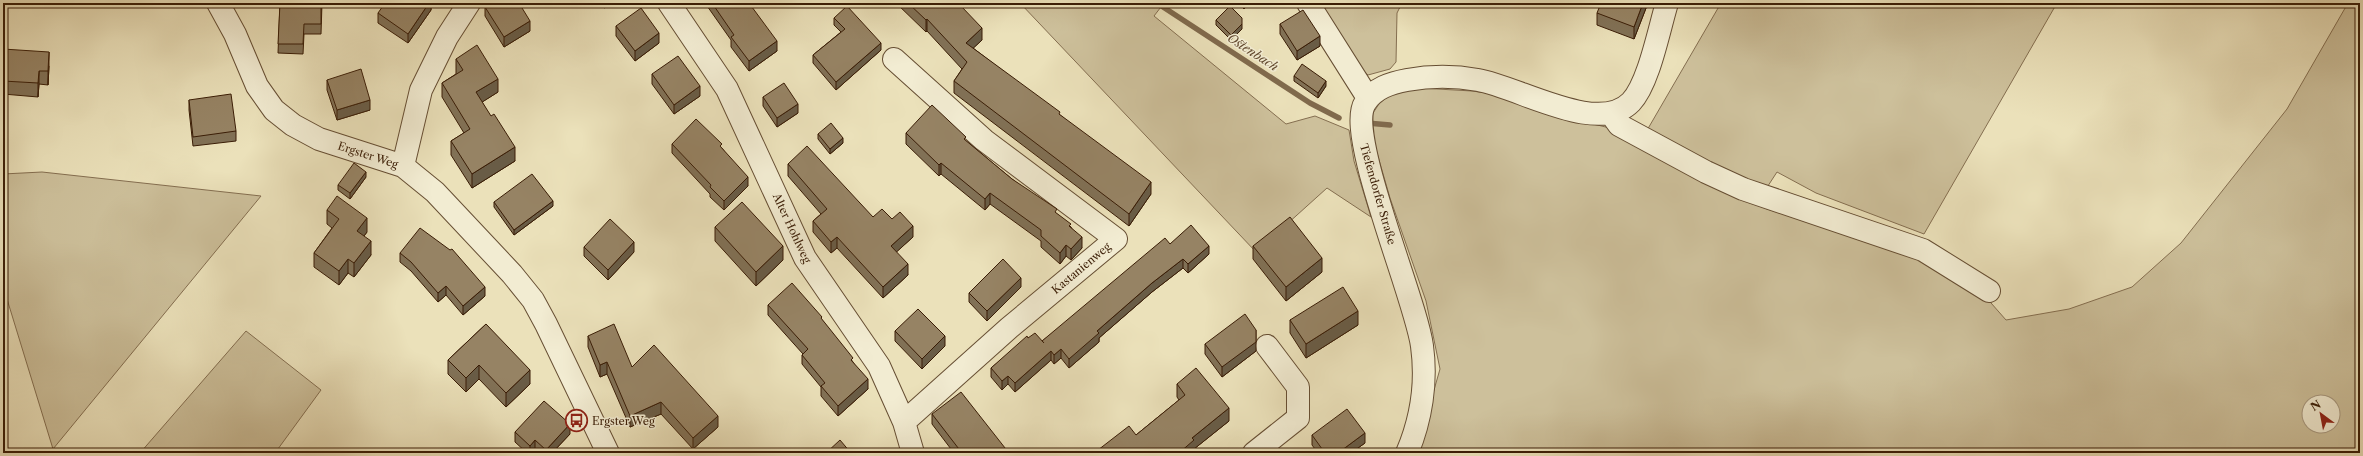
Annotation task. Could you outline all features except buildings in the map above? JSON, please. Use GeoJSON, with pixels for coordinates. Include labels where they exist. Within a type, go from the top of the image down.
{"type":"FeatureCollection","features":[{"type":"Feature","properties":{"kind":"street","name":"Ergster Weg"},"geometry":{"type":"LineString","coordinates":[[218,3],[235,34],[257,86],[274,110],[293,124],[319,139],[403,166],[435,192],[512,274],[532,300],[608,453]]}},
{"type":"Feature","properties":{"kind":"street"},"geometry":{"type":"LineString","coordinates":[[403,166],[421,90],[447,37],[469,3]]}},
{"type":"Feature","properties":{"kind":"street","name":"Alter Hohlweg"},"geometry":{"type":"LineString","coordinates":[[669,3],[727,89],[805,258],[879,366],[904,422],[913,453]]}},
{"type":"Feature","properties":{"kind":"street"},"geometry":{"type":"LineString","coordinates":[[1308,3],[1368,98],[1381,88],[1406,80],[1438,78],[1478,80],[1519,91],[1569,110],[1597,115],[1612,114],[1624,108],[1638,93],[1667,3]]}},
{"type":"Feature","properties":{"kind":"street","name":"Kastanienweg"},"geometry":{"type":"LineString","coordinates":[[894,59],[984,140],[1116,238],[1008,328],[904,422]]}},
{"type":"Feature","properties":{"kind":"street","name":"Tiefendorfer Straße"},"geometry":{"type":"LineString","coordinates":[[1368,98],[1362,108],[1360,118],[1364,151],[1422,346],[1422,397],[1418,422],[1407,453]]}},
{"type":"Feature","properties":{"kind":"street"},"geometry":{"type":"LineString","coordinates":[[1612,114],[1620,125],[1706,172],[1743,189],[1923,250],[1989,291]]}},
{"type":"Feature","properties":{"kind":"street"},"geometry":{"type":"LineString","coordinates":[[1254,453],[1298,418],[1298,387],[1267,346]]}},
{"type":"Feature","properties":{"kind":"shaded area"},"geometry":{"type":"Polygon","coordinates":[[[1020,3],[1164,3],[1154,16],[1286,124],[1315,116],[1349,130],[1354,161],[1371,217],[1327,188],[1256,252],[1020,3]]]}},
{"type":"Feature","properties":{"kind":"shaded area"},"geometry":{"type":"Polygon","coordinates":[[[1314,3],[1402,3],[1397,13],[1396,62],[1390,69],[1368,75],[1356,66],[1314,3]]]}},
{"type":"Feature","properties":{"kind":"shaded area"},"geometry":{"type":"Polygon","coordinates":[[[1721,3],[2057,3],[1924,234],[1816,193],[1777,172],[1764,192],[1646,132],[1721,3]]]}},
{"type":"Feature","properties":{"kind":"shaded area"},"geometry":{"type":"Polygon","coordinates":[[[2348,3],[2360,3],[2360,453],[1416,453],[1440,369],[1426,301],[1390,198],[1371,132],[1371,116],[1379,104],[1392,93],[1420,88],[1472,91],[1502,95],[1585,122],[1618,130],[1713,187],[1767,209],[1891,247],[1942,271],[1984,295],[2006,320],[2069,309],[2132,287],[2181,243],[2287,109],[2348,3]]]}},
{"type":"Feature","properties":{"kind":"shaded area"},"geometry":{"type":"Polygon","coordinates":[[[42,172],[261,196],[53,449],[3,286],[3,174],[42,172]]]}},
{"type":"Feature","properties":{"kind":"shaded area"},"geometry":{"type":"Polygon","coordinates":[[[246,331],[321,390],[275,453],[140,453],[246,331]]]}},
{"type":"Feature","properties":{"kind":"waterway","name":"Ostenbach"},"geometry":{"type":"LineString","coordinates":[[1157,3],[1310,103],[1339,118]]}},
{"type":"Feature","properties":{"kind":"waterway","name":"Ostenbach"},"geometry":{"type":"LineString","coordinates":[[1367,123],[1390,125]]}},
{"type":"Feature","properties":{"kind":"place","name":"Ergster Weg"},"geometry":{"type":"Point","coordinates":[577,421]}}]}
